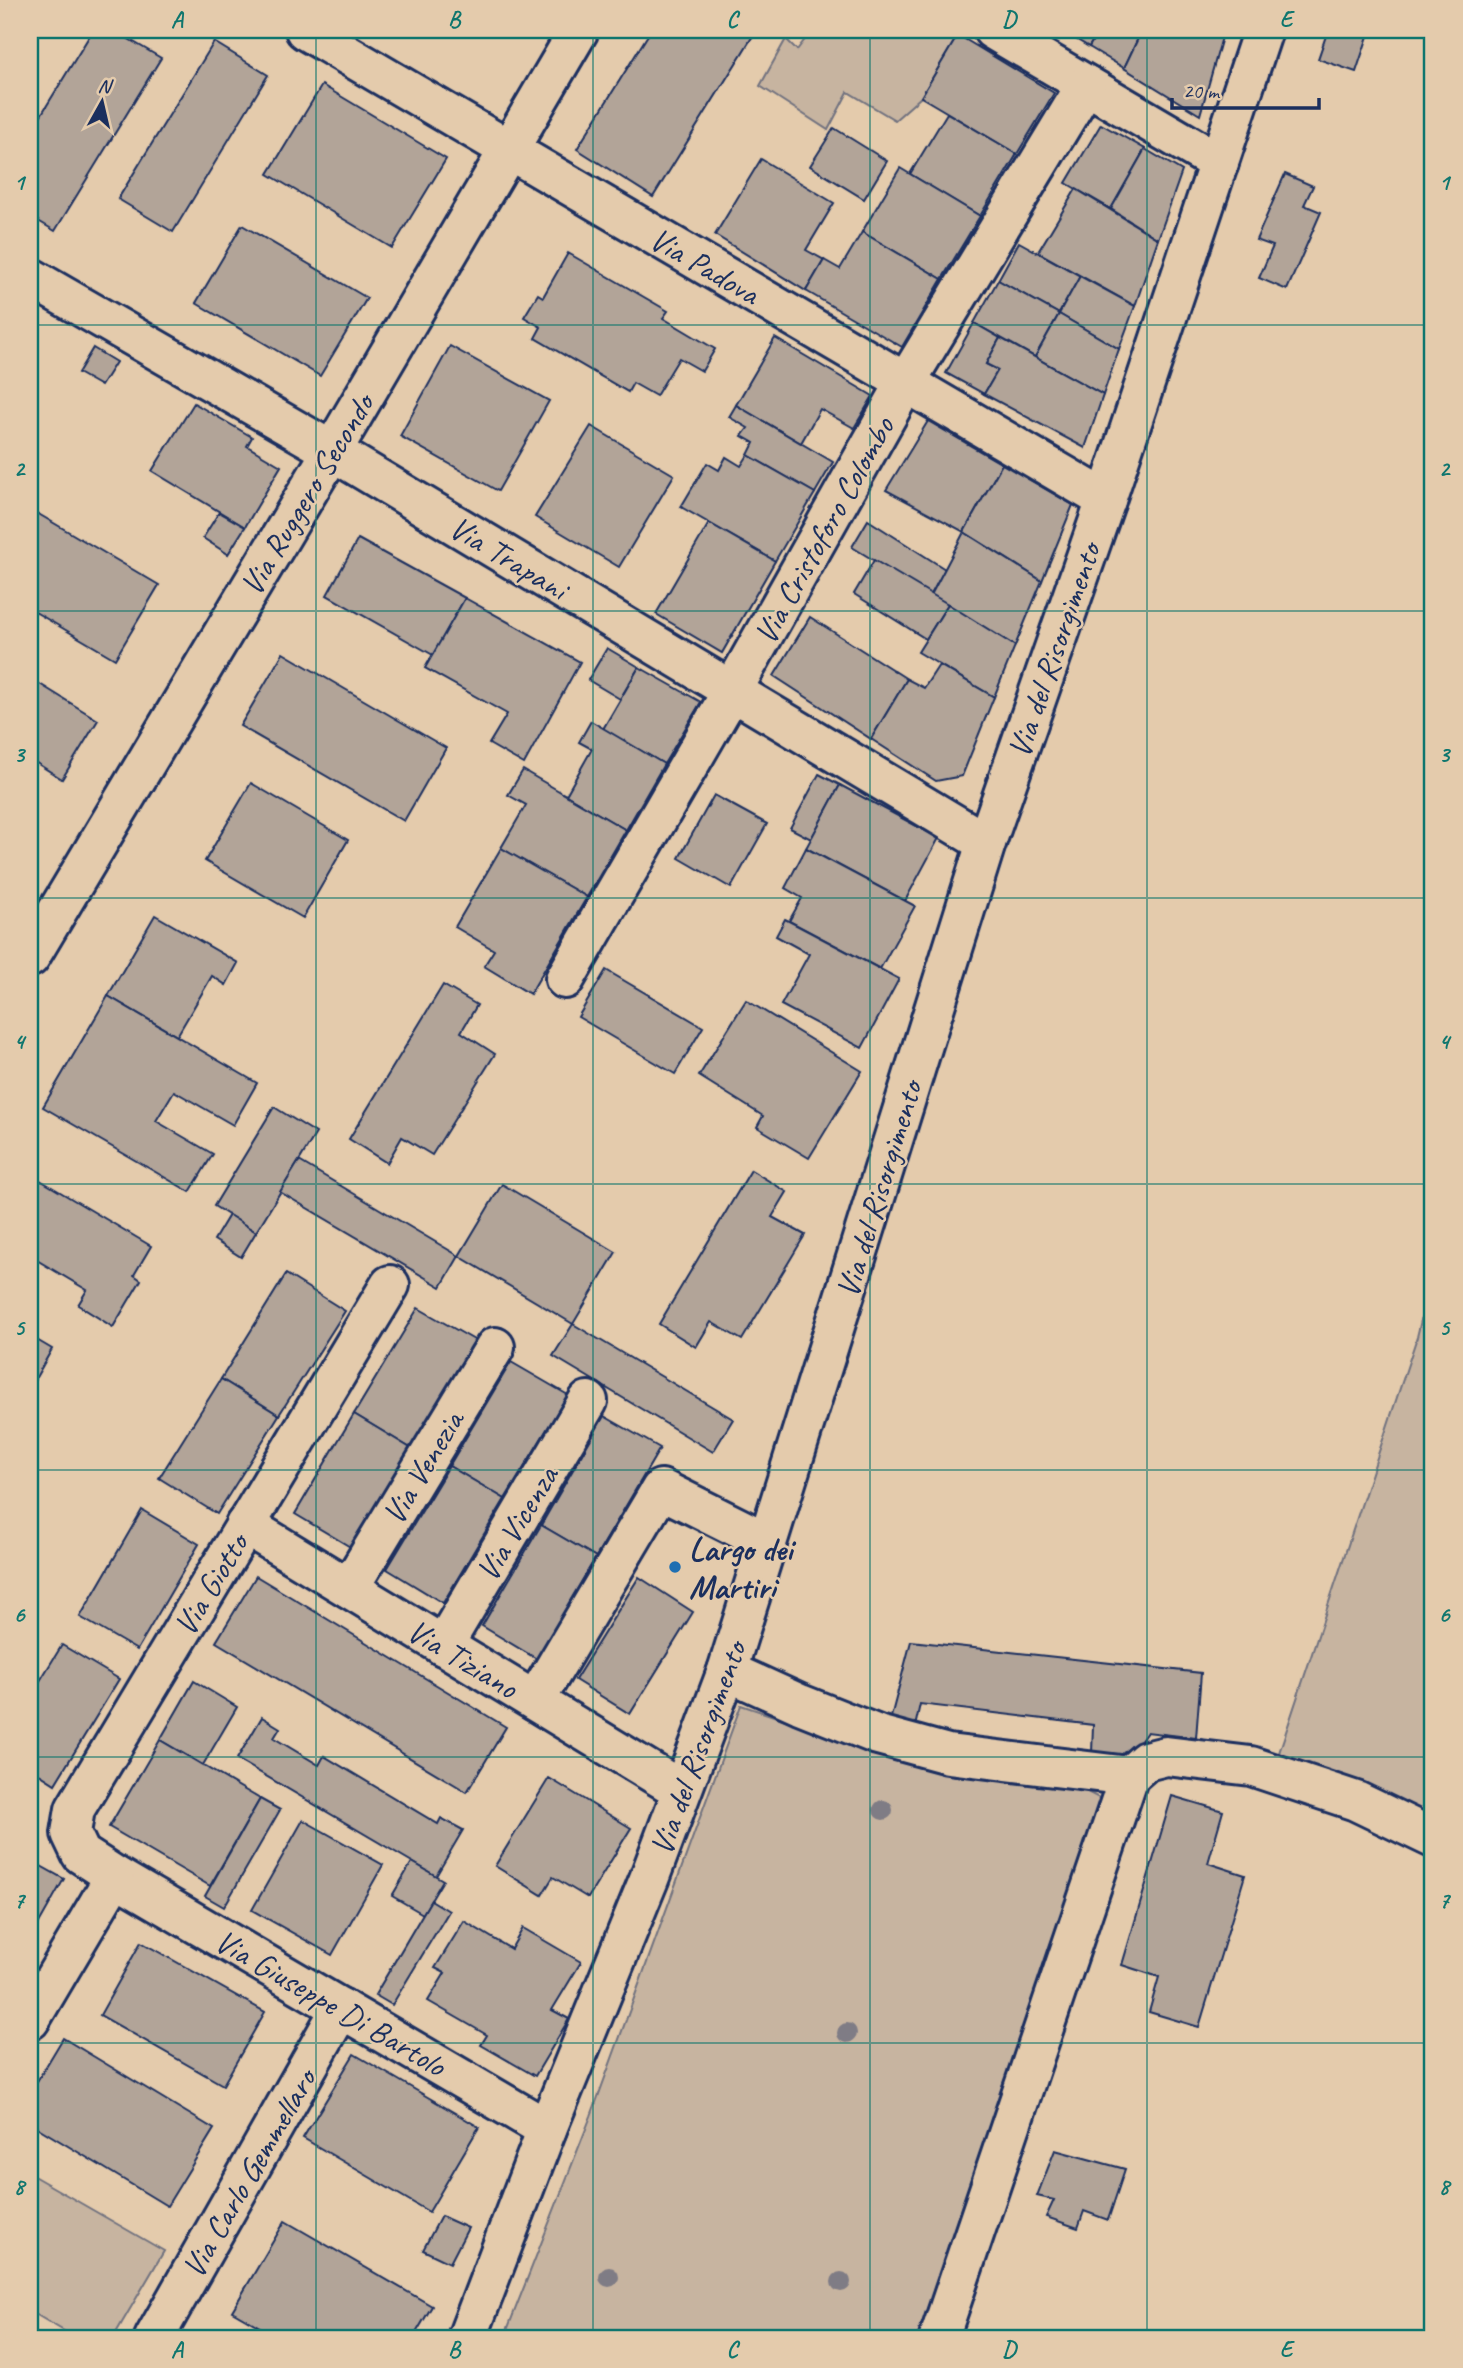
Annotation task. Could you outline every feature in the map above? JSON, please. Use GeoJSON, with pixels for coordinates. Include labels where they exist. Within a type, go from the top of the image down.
{"type":"FeatureCollection","features":[{"type":"Feature","properties":{"kind":"street","name":"Via Padova"},"geometry":{"type":"LineString","coordinates":[[305,30],[1106,500]]}},
{"type":"Feature","properties":{"kind":"street","name":"Via Ruggero Secondo"},"geometry":{"type":"LineString","coordinates":[[30,957],[579,30]]}},
{"type":"Feature","properties":{"kind":"street"},"geometry":{"type":"LineString","coordinates":[[993,30],[1219,163]]}},
{"type":"Feature","properties":{"kind":"street","name":"Via del Risorgimento"},"geometry":{"type":"LineString","coordinates":[[467,2338],[547,2129],[649,1879],[727,1671],[986,843],[1106,500],[1263,30]]}},
{"type":"Feature","properties":{"kind":"street","name":"Via Cristoforo Colombo"},"geometry":{"type":"LineString","coordinates":[[565,979],[732,691],[906,382],[1086,85]]}},
{"type":"Feature","properties":{"kind":"street","name":"Via Trapani"},"geometry":{"type":"LineString","coordinates":[[30,277],[332,451],[986,843]]}},
{"type":"Feature","properties":{"kind":"street","name":"Via Giotto"},"geometry":{"type":"LineString","coordinates":[[115,1876],[81,1854],[71,1833],[75,1809],[390,1285]]}},
{"type":"Feature","properties":{"kind":"street","name":"Via Venezia"},"geometry":{"type":"LineString","coordinates":[[349,1588],[495,1347]]}},
{"type":"Feature","properties":{"kind":"street","name":"Via Vicenza"},"geometry":{"type":"LineString","coordinates":[[443,1646],[588,1401]]}},
{"type":"Feature","properties":{"kind":"street"},"geometry":{"type":"LineString","coordinates":[[535,1701],[661,1489],[767,1542]]}},
{"type":"Feature","properties":{"kind":"street","name":"Via Tiziano"},"geometry":{"type":"LineString","coordinates":[[245,1525],[681,1790]]}},
{"type":"Feature","properties":{"kind":"street"},"geometry":{"type":"LineString","coordinates":[[727,1671],[878,1735],[948,1754],[1129,1776]]}},
{"type":"Feature","properties":{"kind":"street"},"geometry":{"type":"LineString","coordinates":[[939,2338],[1129,1776],[1146,1761],[1166,1756],[1251,1766],[1356,1801],[1433,1838]]}},
{"type":"Feature","properties":{"kind":"street"},"geometry":{"type":"LineString","coordinates":[[30,2020],[115,1876]]}},
{"type":"Feature","properties":{"kind":"street","name":"Via Giuseppe Di Bartolo"},"geometry":{"type":"LineString","coordinates":[[115,1876],[547,2129]]}},
{"type":"Feature","properties":{"kind":"street","name":"Via Carlo Gemmellaro"},"geometry":{"type":"LineString","coordinates":[[154,2338],[341,2008]]}},
{"type":"Feature","properties":{"kind":"shaded area"},"geometry":{"type":"Polygon","coordinates":[[[812,30],[948,30],[958,35],[921,97],[895,120],[848,92],[828,130],[760,86],[786,39],[797,50],[812,30]]]}},
{"type":"Feature","properties":{"kind":"shaded area"},"geometry":{"type":"Polygon","coordinates":[[[1433,1270],[1433,1815],[1278,1756],[1417,1337],[1433,1270]]]}},
{"type":"Feature","properties":{"kind":"shaded area"},"geometry":{"type":"Polygon","coordinates":[[[741,1705],[842,1739],[1074,1785],[1099,1798],[1101,1815],[1093,1846],[919,2338],[504,2338],[591,2116],[741,1705]]]}},
{"type":"Feature","properties":{"kind":"shaded area"},"geometry":{"type":"Polygon","coordinates":[[[30,2174],[164,2251],[113,2338],[76,2338],[30,2311],[30,2174]]]}},
{"type":"Feature","properties":{"kind":"building"},"geometry":{"type":"Polygon","coordinates":[[[93,30],[113,30],[161,58],[55,231],[30,216],[30,133],[93,30]]]}},
{"type":"Feature","properties":{"kind":"building"},"geometry":{"type":"Polygon","coordinates":[[[651,30],[747,30],[754,34],[653,197],[577,149],[651,30]]]}},
{"type":"Feature","properties":{"kind":"building"},"geometry":{"type":"Polygon","coordinates":[[[1061,30],[1099,30],[1089,47],[1061,30]]]}},
{"type":"Feature","properties":{"kind":"building"},"geometry":{"type":"Polygon","coordinates":[[[1099,30],[1142,30],[1124,68],[1089,47],[1099,30]]]}},
{"type":"Feature","properties":{"kind":"building"},"geometry":{"type":"Polygon","coordinates":[[[1142,30],[1224,30],[1200,115],[1124,68],[1142,30]]]}},
{"type":"Feature","properties":{"kind":"building"},"geometry":{"type":"Polygon","coordinates":[[[1328,30],[1370,30],[1356,72],[1318,59],[1328,30]]]}},
{"type":"Feature","properties":{"kind":"building"},"geometry":{"type":"Polygon","coordinates":[[[958,35],[1054,93],[1017,154],[921,97],[958,35]]]}},
{"type":"Feature","properties":{"kind":"building"},"geometry":{"type":"Polygon","coordinates":[[[214,42],[268,75],[173,232],[118,199],[214,42]]]}},
{"type":"Feature","properties":{"kind":"building"},"geometry":{"type":"Polygon","coordinates":[[[322,85],[446,159],[392,248],[268,174],[322,85]]]}},
{"type":"Feature","properties":{"kind":"building"},"geometry":{"type":"Polygon","coordinates":[[[947,113],[1017,154],[980,216],[910,174],[947,113]]]}},
{"type":"Feature","properties":{"kind":"building"},"geometry":{"type":"Polygon","coordinates":[[[1101,124],[1145,149],[1111,209],[1066,183],[1101,124]]]}},
{"type":"Feature","properties":{"kind":"building"},"geometry":{"type":"Polygon","coordinates":[[[834,128],[887,161],[864,199],[810,166],[834,128]]]}},
{"type":"Feature","properties":{"kind":"building"},"geometry":{"type":"Polygon","coordinates":[[[1145,149],[1182,171],[1158,239],[1111,209],[1145,149]]]}},
{"type":"Feature","properties":{"kind":"building"},"geometry":{"type":"Polygon","coordinates":[[[761,159],[834,203],[806,250],[824,260],[806,291],[715,235],[761,159]]]}},
{"type":"Feature","properties":{"kind":"building"},"geometry":{"type":"Polygon","coordinates":[[[900,168],[980,216],[942,279],[862,232],[900,168]]]}},
{"type":"Feature","properties":{"kind":"building"},"geometry":{"type":"Polygon","coordinates":[[[1285,174],[1313,186],[1304,205],[1321,212],[1287,290],[1259,278],[1273,246],[1256,240],[1285,174]]]}},
{"type":"Feature","properties":{"kind":"building"},"geometry":{"type":"Polygon","coordinates":[[[1076,189],[1158,239],[1135,306],[1038,252],[1076,189]]]}},
{"type":"Feature","properties":{"kind":"building"},"geometry":{"type":"Polygon","coordinates":[[[242,225],[367,298],[320,376],[196,303],[242,225]]]}},
{"type":"Feature","properties":{"kind":"building"},"geometry":{"type":"Polygon","coordinates":[[[862,232],[942,279],[902,347],[806,291],[824,260],[840,269],[862,232]]]}},
{"type":"Feature","properties":{"kind":"building"},"geometry":{"type":"Polygon","coordinates":[[[1019,242],[1080,276],[1059,314],[998,280],[1019,242]]]}},
{"type":"Feature","properties":{"kind":"building"},"geometry":{"type":"Polygon","coordinates":[[[568,253],[668,311],[663,318],[715,349],[702,371],[679,358],[656,396],[633,383],[628,392],[535,338],[541,327],[524,317],[538,294],[543,297],[568,253]]]}},
{"type":"Feature","properties":{"kind":"building"},"geometry":{"type":"Polygon","coordinates":[[[1080,276],[1135,306],[1119,349],[1059,314],[1080,276]]]}},
{"type":"Feature","properties":{"kind":"building"},"geometry":{"type":"Polygon","coordinates":[[[998,280],[1059,314],[1035,357],[974,323],[998,280]]]}},
{"type":"Feature","properties":{"kind":"building"},"geometry":{"type":"Polygon","coordinates":[[[1059,314],[1119,349],[1103,395],[1035,357],[1059,314]]]}},
{"type":"Feature","properties":{"kind":"building"},"geometry":{"type":"Polygon","coordinates":[[[974,323],[1000,338],[986,364],[998,370],[984,394],[946,373],[974,323]]]}},
{"type":"Feature","properties":{"kind":"building"},"geometry":{"type":"Polygon","coordinates":[[[775,338],[873,396],[854,428],[820,409],[801,443],[736,405],[775,338]]]}},
{"type":"Feature","properties":{"kind":"building"},"geometry":{"type":"Polygon","coordinates":[[[1000,338],[1103,395],[1085,448],[984,394],[998,370],[986,364],[1000,338]]]}},
{"type":"Feature","properties":{"kind":"building"},"geometry":{"type":"Polygon","coordinates":[[[450,346],[549,401],[498,491],[400,436],[450,346]]]}},
{"type":"Feature","properties":{"kind":"building"},"geometry":{"type":"Polygon","coordinates":[[[93,348],[116,362],[101,386],[78,373],[93,348]]]}},
{"type":"Feature","properties":{"kind":"building"},"geometry":{"type":"Polygon","coordinates":[[[194,403],[252,437],[247,446],[281,466],[245,527],[152,471],[194,403]]]}},
{"type":"Feature","properties":{"kind":"building"},"geometry":{"type":"Polygon","coordinates":[[[736,405],[833,462],[815,493],[748,455],[754,443],[742,436],[748,428],[729,417],[736,405]]]}},
{"type":"Feature","properties":{"kind":"building"},"geometry":{"type":"Polygon","coordinates":[[[928,421],[1002,464],[964,532],[886,490],[928,421]]]}},
{"type":"Feature","properties":{"kind":"building"},"geometry":{"type":"Polygon","coordinates":[[[591,426],[674,475],[619,567],[535,517],[591,426]]]}},
{"type":"Feature","properties":{"kind":"building"},"geometry":{"type":"Polygon","coordinates":[[[748,455],[815,493],[775,561],[681,507],[707,463],[719,470],[726,457],[741,466],[748,455]]]}},
{"type":"Feature","properties":{"kind":"building"},"geometry":{"type":"Polygon","coordinates":[[[1002,464],[1073,505],[1042,581],[964,532],[1002,464]]]}},
{"type":"Feature","properties":{"kind":"building"},"geometry":{"type":"Polygon","coordinates":[[[30,509],[159,585],[115,659],[30,609],[30,509]]]}},
{"type":"Feature","properties":{"kind":"building"},"geometry":{"type":"Polygon","coordinates":[[[219,512],[245,527],[228,554],[203,538],[219,512]]]}},
{"type":"Feature","properties":{"kind":"building"},"geometry":{"type":"Polygon","coordinates":[[[868,520],[945,569],[931,595],[852,547],[868,520]]]}},
{"type":"Feature","properties":{"kind":"building"},"geometry":{"type":"Polygon","coordinates":[[[709,523],[775,561],[722,653],[656,614],[709,523]]]}},
{"type":"Feature","properties":{"kind":"building"},"geometry":{"type":"Polygon","coordinates":[[[964,532],[1042,581],[1015,646],[931,595],[964,532]]]}},
{"type":"Feature","properties":{"kind":"building"},"geometry":{"type":"Polygon","coordinates":[[[358,539],[465,598],[433,655],[327,595],[358,539]]]}},
{"type":"Feature","properties":{"kind":"building"},"geometry":{"type":"Polygon","coordinates":[[[874,560],[948,604],[926,639],[854,594],[874,560]]]}},
{"type":"Feature","properties":{"kind":"building"},"geometry":{"type":"Polygon","coordinates":[[[465,598],[580,662],[524,764],[489,744],[507,714],[425,668],[465,598]]]}},
{"type":"Feature","properties":{"kind":"building"},"geometry":{"type":"Polygon","coordinates":[[[948,604],[1015,646],[994,697],[918,652],[948,604]]]}},
{"type":"Feature","properties":{"kind":"building"},"geometry":{"type":"Polygon","coordinates":[[[810,617],[907,679],[871,739],[774,676],[810,617]]]}},
{"type":"Feature","properties":{"kind":"building"},"geometry":{"type":"Polygon","coordinates":[[[607,648],[639,667],[620,699],[588,680],[607,648]]]}},
{"type":"Feature","properties":{"kind":"building"},"geometry":{"type":"Polygon","coordinates":[[[283,653],[446,748],[404,821],[240,726],[283,653]]]}},
{"type":"Feature","properties":{"kind":"building"},"geometry":{"type":"Polygon","coordinates":[[[939,665],[994,697],[962,776],[936,781],[871,739],[907,679],[924,688],[939,665]]]}},
{"type":"Feature","properties":{"kind":"building"},"geometry":{"type":"Polygon","coordinates":[[[639,667],[701,702],[664,764],[603,729],[639,667]]]}},
{"type":"Feature","properties":{"kind":"building"},"geometry":{"type":"Polygon","coordinates":[[[30,678],[98,720],[62,779],[30,759],[30,678]]]}},
{"type":"Feature","properties":{"kind":"building"},"geometry":{"type":"Polygon","coordinates":[[[591,721],[664,764],[626,830],[566,795],[592,749],[579,742],[591,721]]]}},
{"type":"Feature","properties":{"kind":"building"},"geometry":{"type":"Polygon","coordinates":[[[523,770],[626,830],[587,897],[501,848],[526,805],[508,795],[523,770]]]}},
{"type":"Feature","properties":{"kind":"building"},"geometry":{"type":"Polygon","coordinates":[[[819,774],[840,785],[811,839],[790,828],[819,774]]]}},
{"type":"Feature","properties":{"kind":"building"},"geometry":{"type":"Polygon","coordinates":[[[251,783],[348,840],[303,918],[205,861],[251,783]]]}},
{"type":"Feature","properties":{"kind":"building"},"geometry":{"type":"Polygon","coordinates":[[[840,785],[939,838],[905,901],[806,848],[840,785]]]}},
{"type":"Feature","properties":{"kind":"building"},"geometry":{"type":"Polygon","coordinates":[[[714,795],[767,824],[731,888],[679,858],[714,795]]]}},
{"type":"Feature","properties":{"kind":"building"},"geometry":{"type":"Polygon","coordinates":[[[501,848],[587,897],[530,994],[484,966],[494,950],[455,927],[501,848]]]}},
{"type":"Feature","properties":{"kind":"building"},"geometry":{"type":"Polygon","coordinates":[[[806,848],[915,906],[880,969],[789,921],[802,898],[785,888],[806,848]]]}},
{"type":"Feature","properties":{"kind":"building"},"geometry":{"type":"Polygon","coordinates":[[[155,915],[238,963],[226,985],[212,976],[177,1036],[108,996],[155,915]]]}},
{"type":"Feature","properties":{"kind":"building"},"geometry":{"type":"Polygon","coordinates":[[[785,919],[899,979],[862,1048],[781,1005],[809,954],[776,936],[785,919]]]}},
{"type":"Feature","properties":{"kind":"building"},"geometry":{"type":"Polygon","coordinates":[[[606,970],[703,1027],[675,1074],[578,1017],[606,970]]]}},
{"type":"Feature","properties":{"kind":"building"},"geometry":{"type":"Polygon","coordinates":[[[443,985],[477,1005],[461,1032],[495,1054],[432,1155],[402,1137],[387,1163],[349,1139],[443,985]]]}},
{"type":"Feature","properties":{"kind":"building"},"geometry":{"type":"Polygon","coordinates":[[[108,996],[257,1083],[233,1125],[174,1091],[156,1121],[213,1154],[190,1192],[43,1107],[108,996]]]}},
{"type":"Feature","properties":{"kind":"building"},"geometry":{"type":"Polygon","coordinates":[[[746,1000],[862,1071],[809,1158],[757,1127],[763,1116],[699,1076],[746,1000]]]}},
{"type":"Feature","properties":{"kind":"building"},"geometry":{"type":"Polygon","coordinates":[[[274,1107],[316,1133],[256,1232],[214,1206],[274,1107]]]}},
{"type":"Feature","properties":{"kind":"building"},"geometry":{"type":"Polygon","coordinates":[[[299,1161],[459,1256],[441,1287],[280,1192],[299,1161]]]}},
{"type":"Feature","properties":{"kind":"building"},"geometry":{"type":"Polygon","coordinates":[[[751,1170],[787,1192],[772,1217],[805,1235],[742,1340],[711,1322],[696,1347],[659,1324],[751,1170]]]}},
{"type":"Feature","properties":{"kind":"building"},"geometry":{"type":"Polygon","coordinates":[[[30,1174],[151,1246],[134,1275],[141,1280],[113,1327],[78,1305],[87,1290],[30,1256],[30,1174]]]}},
{"type":"Feature","properties":{"kind":"building"},"geometry":{"type":"Polygon","coordinates":[[[502,1184],[616,1252],[573,1324],[459,1256],[502,1184]]]}},
{"type":"Feature","properties":{"kind":"building"},"geometry":{"type":"Polygon","coordinates":[[[229,1215],[256,1232],[241,1257],[214,1240],[229,1215]]]}},
{"type":"Feature","properties":{"kind":"building"},"geometry":{"type":"Polygon","coordinates":[[[286,1274],[345,1311],[279,1415],[221,1379],[286,1274]]]}},
{"type":"Feature","properties":{"kind":"building"},"geometry":{"type":"Polygon","coordinates":[[[418,1308],[476,1341],[412,1449],[354,1414],[418,1308]]]}},
{"type":"Feature","properties":{"kind":"building"},"geometry":{"type":"Polygon","coordinates":[[[573,1324],[733,1419],[713,1452],[553,1356],[573,1324]]]}},
{"type":"Feature","properties":{"kind":"building"},"geometry":{"type":"Polygon","coordinates":[[[30,1336],[52,1349],[30,1388],[30,1336]]]}},
{"type":"Feature","properties":{"kind":"building"},"geometry":{"type":"Polygon","coordinates":[[[511,1362],[568,1395],[505,1499],[449,1466],[511,1362]]]}},
{"type":"Feature","properties":{"kind":"building"},"geometry":{"type":"Polygon","coordinates":[[[221,1379],[279,1415],[217,1514],[159,1478],[221,1379]]]}},
{"type":"Feature","properties":{"kind":"building"},"geometry":{"type":"Polygon","coordinates":[[[354,1414],[412,1449],[352,1548],[295,1514],[354,1414]]]}},
{"type":"Feature","properties":{"kind":"building"},"geometry":{"type":"Polygon","coordinates":[[[604,1416],[660,1448],[596,1557],[541,1525],[604,1416]]]}},
{"type":"Feature","properties":{"kind":"building"},"geometry":{"type":"Polygon","coordinates":[[[449,1466],[505,1499],[443,1603],[387,1569],[449,1466]]]}},
{"type":"Feature","properties":{"kind":"building"},"geometry":{"type":"Polygon","coordinates":[[[142,1510],[199,1544],[137,1650],[80,1617],[142,1510]]]}},
{"type":"Feature","properties":{"kind":"building"},"geometry":{"type":"Polygon","coordinates":[[[541,1525],[596,1557],[537,1659],[482,1626],[541,1525]]]}},
{"type":"Feature","properties":{"kind":"building"},"geometry":{"type":"Polygon","coordinates":[[[256,1576],[506,1727],[467,1792],[216,1642],[256,1576]]]}},
{"type":"Feature","properties":{"kind":"building"},"geometry":{"type":"Polygon","coordinates":[[[639,1577],[693,1612],[630,1714],[575,1680],[639,1577]]]}},
{"type":"Feature","properties":{"kind":"building"},"geometry":{"type":"Polygon","coordinates":[[[911,1641],[1201,1673],[1196,1738],[1147,1732],[1131,1755],[1092,1753],[1093,1725],[920,1704],[915,1727],[890,1721],[911,1641]]]}},
{"type":"Feature","properties":{"kind":"building"},"geometry":{"type":"Polygon","coordinates":[[[62,1645],[119,1679],[55,1784],[30,1768],[30,1697],[62,1645]]]}},
{"type":"Feature","properties":{"kind":"building"},"geometry":{"type":"Polygon","coordinates":[[[194,1681],[237,1707],[203,1765],[160,1740],[194,1681]]]}},
{"type":"Feature","properties":{"kind":"building"},"geometry":{"type":"Polygon","coordinates":[[[262,1717],[280,1728],[274,1738],[319,1765],[324,1756],[438,1824],[441,1818],[463,1830],[436,1876],[237,1759],[262,1717]]]}},
{"type":"Feature","properties":{"kind":"building"},"geometry":{"type":"Polygon","coordinates":[[[160,1740],[260,1799],[210,1886],[109,1827],[160,1740]]]}},
{"type":"Feature","properties":{"kind":"building"},"geometry":{"type":"Polygon","coordinates":[[[549,1778],[631,1828],[588,1898],[553,1877],[542,1895],[495,1866],[549,1778]]]}},
{"type":"Feature","properties":{"kind":"building"},"geometry":{"type":"Polygon","coordinates":[[[1172,1796],[1223,1811],[1208,1863],[1245,1875],[1199,2027],[1149,2012],[1159,1977],[1122,1965],[1172,1796]]]}},
{"type":"Feature","properties":{"kind":"building"},"geometry":{"type":"Polygon","coordinates":[[[260,1799],[280,1810],[224,1907],[205,1896],[260,1799]]]}},
{"type":"Feature","properties":{"kind":"building"},"geometry":{"type":"Polygon","coordinates":[[[303,1820],[383,1865],[332,1955],[252,1910],[303,1820]]]}},
{"type":"Feature","properties":{"kind":"building"},"geometry":{"type":"Polygon","coordinates":[[[30,1860],[64,1879],[30,1939],[30,1860]]]}},
{"type":"Feature","properties":{"kind":"building"},"geometry":{"type":"Polygon","coordinates":[[[412,1862],[443,1880],[423,1914],[392,1896],[412,1862]]]}},
{"type":"Feature","properties":{"kind":"building"},"geometry":{"type":"Polygon","coordinates":[[[431,1900],[449,1911],[392,2005],[375,1995],[431,1900]]]}},
{"type":"Feature","properties":{"kind":"building"},"geometry":{"type":"Polygon","coordinates":[[[464,1921],[511,1949],[523,1928],[581,1962],[552,2010],[569,2019],[535,2076],[481,2045],[487,2035],[428,2001],[445,1973],[435,1968],[464,1921]]]}},
{"type":"Feature","properties":{"kind":"building"},"geometry":{"type":"Polygon","coordinates":[[[141,1942],[265,2012],[223,2085],[100,2015],[141,1942]]]}},
{"type":"Feature","properties":{"kind":"building"},"geometry":{"type":"Polygon","coordinates":[[[63,2038],[214,2129],[167,2206],[30,2123],[30,2093],[63,2038]]]}},
{"type":"Feature","properties":{"kind":"building"},"geometry":{"type":"Polygon","coordinates":[[[354,2054],[479,2127],[429,2212],[303,2138],[354,2054]]]}},
{"type":"Feature","properties":{"kind":"building"},"geometry":{"type":"Polygon","coordinates":[[[1055,2150],[1125,2169],[1108,2220],[1084,2211],[1078,2228],[1046,2217],[1054,2200],[1037,2196],[1055,2150]]]}},
{"type":"Feature","properties":{"kind":"building"},"geometry":{"type":"Polygon","coordinates":[[[441,2216],[468,2228],[450,2263],[423,2250],[441,2216]]]}},
{"type":"Feature","properties":{"kind":"building"},"geometry":{"type":"Polygon","coordinates":[[[285,2221],[432,2306],[413,2338],[279,2338],[232,2311],[285,2221]]]}},
{"type":"Feature","properties":{"kind":"place","name":"Largo dei Martiri"},"geometry":{"type":"Point","coordinates":[675,1567]}}]}
